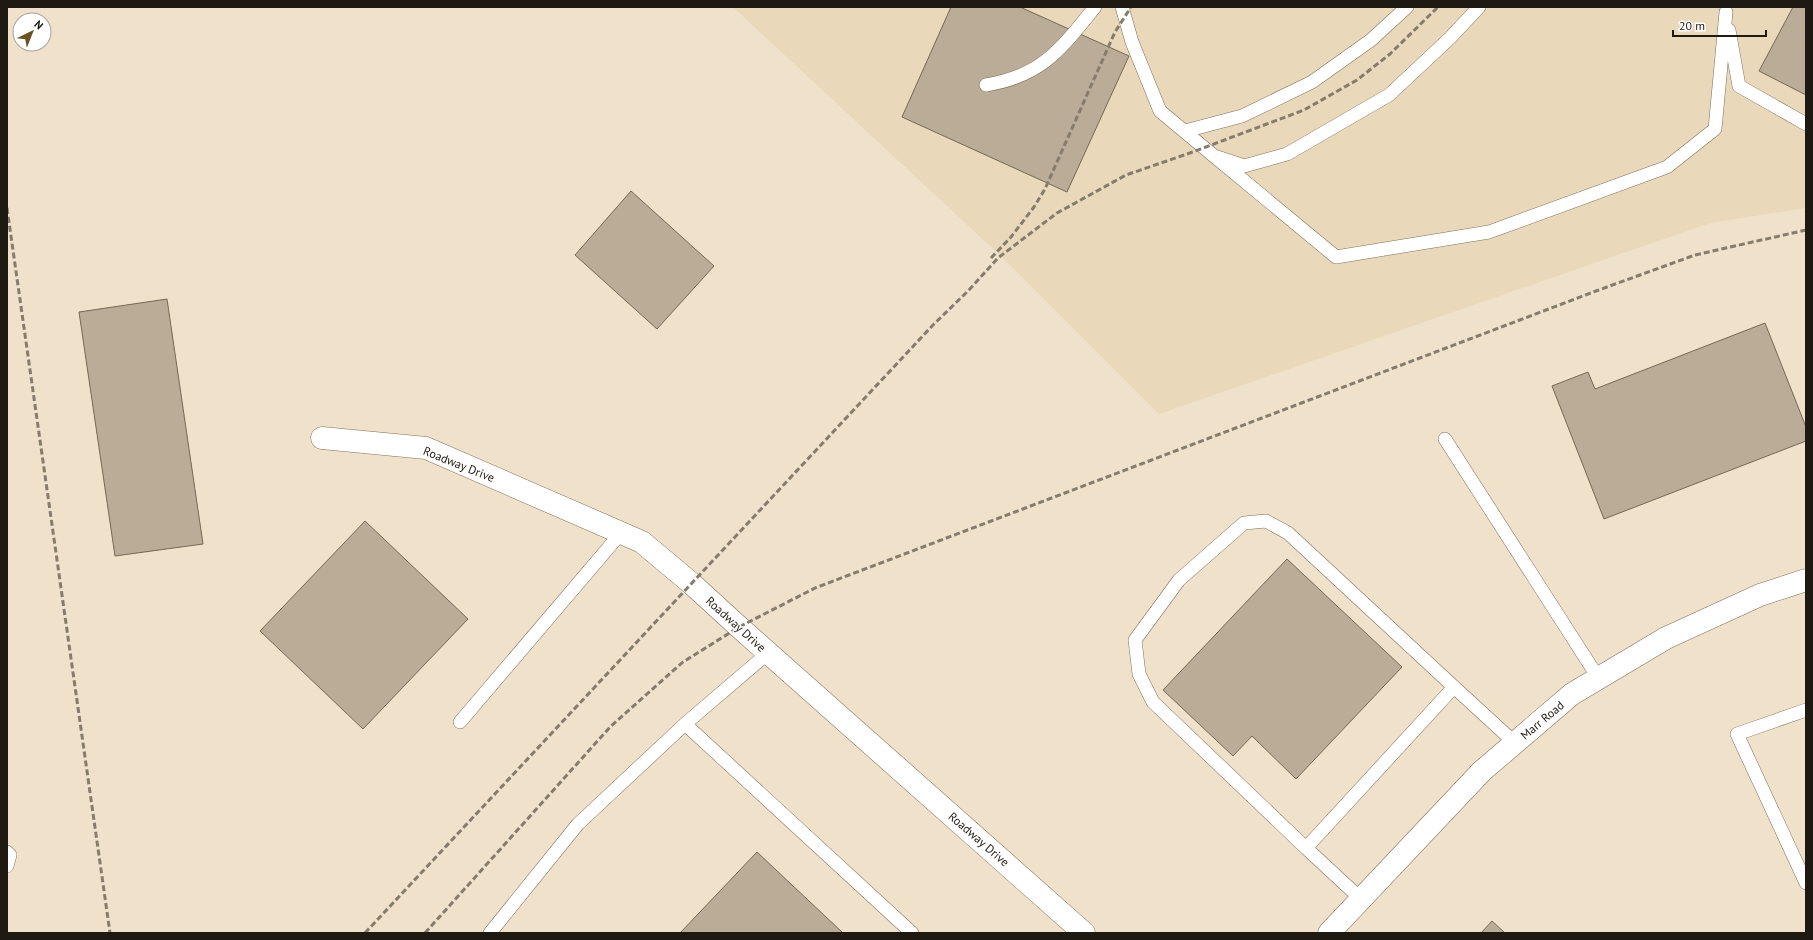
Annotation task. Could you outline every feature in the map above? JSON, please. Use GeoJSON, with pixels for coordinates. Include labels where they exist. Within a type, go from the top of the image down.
{"type":"FeatureCollection","features":[{"type":"Feature","properties":{"kind":"street","name":"Roadway Drive"},"geometry":{"type":"LineString","coordinates":[[322,438],[426,448],[642,542],[692,584],[1084,933]]}},
{"type":"Feature","properties":{"kind":"street","name":"Marr Road"},"geometry":{"type":"LineString","coordinates":[[1329,933],[1482,771],[1572,694],[1666,638],[1760,594],[1806,580]]}},
{"type":"Feature","properties":{"kind":"lane"},"geometry":{"type":"LineString","coordinates":[[986,85],[1006,82],[1036,68],[1049,60],[1069,40],[1095,7]]}},
{"type":"Feature","properties":{"kind":"lane"},"geometry":{"type":"LineString","coordinates":[[1122,7],[1132,42],[1160,111],[1336,257],[1489,232],[1667,167],[1715,128],[1726,9]]}},
{"type":"Feature","properties":{"kind":"lane"},"geometry":{"type":"LineString","coordinates":[[1185,131],[1242,116],[1312,82],[1371,40],[1407,7]]}},
{"type":"Feature","properties":{"kind":"lane"},"geometry":{"type":"LineString","coordinates":[[1214,156],[1244,166],[1287,154],[1389,95],[1450,38],[1479,7]]}},
{"type":"Feature","properties":{"kind":"lane"},"geometry":{"type":"LineString","coordinates":[[1726,9],[1739,86],[1806,124]]}},
{"type":"Feature","properties":{"kind":"lane"},"geometry":{"type":"LineString","coordinates":[[1446,439],[1599,679]]}},
{"type":"Feature","properties":{"kind":"lane"},"geometry":{"type":"LineString","coordinates":[[1361,899],[1153,702],[1139,674],[1135,640],[1179,580],[1244,523],[1266,521],[1288,533],[1515,743]]}},
{"type":"Feature","properties":{"kind":"lane"},"geometry":{"type":"LineString","coordinates":[[460,722],[621,533]]}},
{"type":"Feature","properties":{"kind":"lane"},"geometry":{"type":"LineString","coordinates":[[490,933],[578,824],[685,724],[768,653]]}},
{"type":"Feature","properties":{"kind":"lane"},"geometry":{"type":"LineString","coordinates":[[1306,848],[1454,687]]}},
{"type":"Feature","properties":{"kind":"lane"},"geometry":{"type":"LineString","coordinates":[[1806,710],[1737,734],[1806,883]]}},
{"type":"Feature","properties":{"kind":"lane"},"geometry":{"type":"LineString","coordinates":[[685,724],[912,933]]}},
{"type":"Feature","properties":{"kind":"lane"},"geometry":{"type":"LineString","coordinates":[[7,852],[10,855],[7,866]]}},
{"type":"Feature","properties":{"kind":"shaded area"},"geometry":{"type":"Polygon","coordinates":[[[733,7],[1806,7],[1806,208],[1710,223],[1159,414],[1004,259],[733,7]]]}},
{"type":"Feature","properties":{"kind":"building"},"geometry":{"type":"Polygon","coordinates":[[[951,7],[1020,7],[1129,56],[1067,192],[902,117],[951,7]]]}},
{"type":"Feature","properties":{"kind":"building"},"geometry":{"type":"Polygon","coordinates":[[[1793,7],[1806,7],[1806,95],[1759,71],[1793,7]]]}},
{"type":"Feature","properties":{"kind":"building"},"geometry":{"type":"Polygon","coordinates":[[[631,191],[714,266],[657,329],[575,255],[631,191]]]}},
{"type":"Feature","properties":{"kind":"building"},"geometry":{"type":"Polygon","coordinates":[[[167,299],[203,544],[115,556],[79,312],[167,299]]]}},
{"type":"Feature","properties":{"kind":"building"},"geometry":{"type":"Polygon","coordinates":[[[1765,323],[1806,427],[1806,441],[1604,519],[1552,386],[1588,372],[1595,389],[1765,323]]]}},
{"type":"Feature","properties":{"kind":"building"},"geometry":{"type":"Polygon","coordinates":[[[365,521],[468,619],[363,729],[260,631],[365,521]]]}},
{"type":"Feature","properties":{"kind":"building"},"geometry":{"type":"Polygon","coordinates":[[[1287,559],[1402,667],[1296,779],[1252,736],[1233,756],[1163,690],[1287,559]]]}},
{"type":"Feature","properties":{"kind":"building"},"geometry":{"type":"Polygon","coordinates":[[[757,852],[843,933],[680,933],[757,852]]]}},
{"type":"Feature","properties":{"kind":"building"},"geometry":{"type":"Polygon","coordinates":[[[1492,921],[1505,933],[1481,933],[1492,921]]]}},
{"type":"Feature","properties":{"kind":"railway"},"geometry":{"type":"LineString","coordinates":[[991,258],[1011,237],[1034,207],[1045,189],[1115,32],[1131,7]]}},
{"type":"Feature","properties":{"kind":"railway"},"geometry":{"type":"LineString","coordinates":[[365,933],[933,325],[968,291],[998,258],[1057,213],[1126,175],[1190,153],[1304,110],[1357,80],[1390,54],[1438,7]]}},
{"type":"Feature","properties":{"kind":"railway"},"geometry":{"type":"LineString","coordinates":[[7,208],[110,933]]}},
{"type":"Feature","properties":{"kind":"railway"},"geometry":{"type":"LineString","coordinates":[[425,933],[611,726],[683,662],[739,627],[815,588],[1596,291],[1695,255],[1806,230]]}}]}
